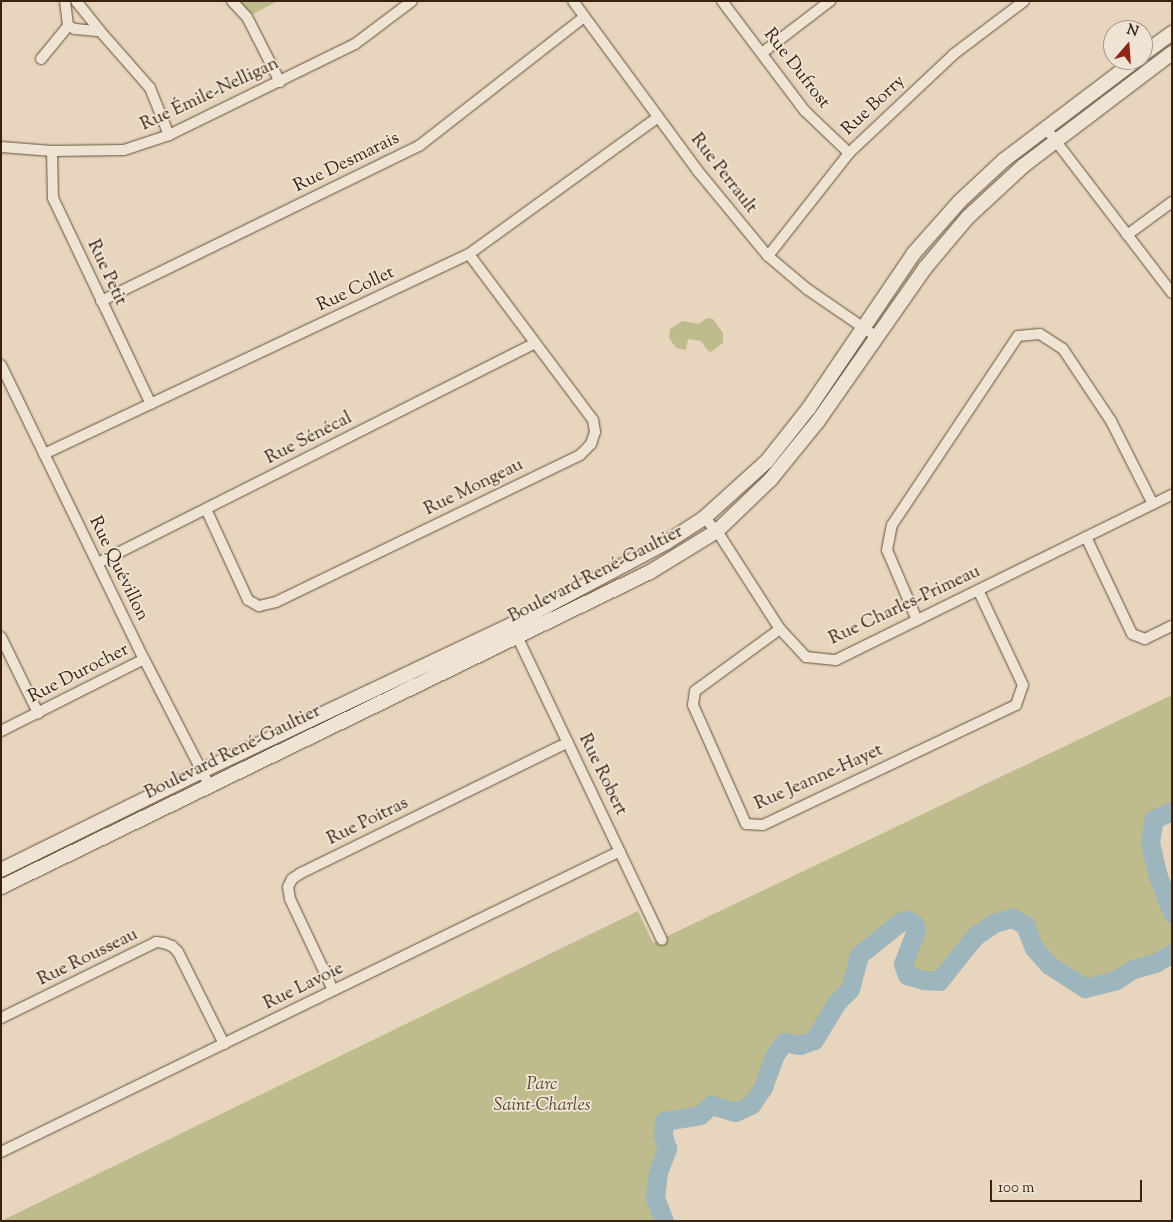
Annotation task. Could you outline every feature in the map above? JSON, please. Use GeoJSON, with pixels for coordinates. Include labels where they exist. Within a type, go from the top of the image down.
{"type":"FeatureCollection","features":[{"type":"Feature","properties":{"kind":"street"},"geometry":{"type":"LineString","coordinates":[[41,59],[68,26],[65,1]]}},
{"type":"Feature","properties":{"kind":"street"},"geometry":{"type":"LineString","coordinates":[[76,1],[100,32],[150,88],[169,135]]}},
{"type":"Feature","properties":{"kind":"street"},"geometry":{"type":"LineString","coordinates":[[232,1],[247,17],[280,82]]}},
{"type":"Feature","properties":{"kind":"street","name":"Rue Émile-Nelligan"},"geometry":{"type":"LineString","coordinates":[[1,147],[52,151],[124,150],[169,135],[355,44],[412,1]]}},
{"type":"Feature","properties":{"kind":"street","name":"Rue Perrault"},"geometry":{"type":"LineString","coordinates":[[573,1],[697,170],[768,256],[807,289],[876,337]]}},
{"type":"Feature","properties":{"kind":"street","name":"Rue Dufrost"},"geometry":{"type":"LineString","coordinates":[[722,1],[805,111],[849,153]]}},
{"type":"Feature","properties":{"kind":"street"},"geometry":{"type":"LineString","coordinates":[[762,53],[830,1]]}},
{"type":"Feature","properties":{"kind":"street","name":"Rue Borry"},"geometry":{"type":"LineString","coordinates":[[768,256],[849,153],[954,54],[1024,1]]}},
{"type":"Feature","properties":{"kind":"street","name":"Rue Desmarais"},"geometry":{"type":"LineString","coordinates":[[101,301],[419,146],[584,17]]}},
{"type":"Feature","properties":{"kind":"street"},"geometry":{"type":"LineString","coordinates":[[68,26],[75,29],[100,32]]}},
{"type":"Feature","properties":{"kind":"street"},"geometry":{"type":"LineString","coordinates":[[1153,47],[1172,33]]}},
{"type":"Feature","properties":{"kind":"street","name":"Boulevard René-Gaultier"},"geometry":{"type":"LineString","coordinates":[[1,870],[202,770],[650,572],[717,532],[778,471],[818,421],[925,268],[968,217],[1023,166],[1172,53]]}},
{"type":"Feature","properties":{"kind":"street","name":"Boulevard René-Gaultier"},"geometry":{"type":"LineString","coordinates":[[1,887],[209,786],[514,631],[667,542],[704,518],[767,461],[809,408],[862,327],[914,253],[960,201],[1004,160],[1122,70]]}},
{"type":"Feature","properties":{"kind":"street","name":"Rue Collet"},"geometry":{"type":"LineString","coordinates":[[44,454],[469,254],[658,117]]}},
{"type":"Feature","properties":{"kind":"street"},"geometry":{"type":"LineString","coordinates":[[1045,127],[1172,293]]}},
{"type":"Feature","properties":{"kind":"street","name":"Rue Petit"},"geometry":{"type":"LineString","coordinates":[[52,151],[53,198],[151,404]]}},
{"type":"Feature","properties":{"kind":"street"},"geometry":{"type":"LineString","coordinates":[[1127,235],[1172,202]]}},
{"type":"Feature","properties":{"kind":"street","name":"Rue Mongeau"},"geometry":{"type":"LineString","coordinates":[[206,509],[248,600],[259,606],[276,602],[580,454],[591,444],[595,432],[593,420],[469,254]]}},
{"type":"Feature","properties":{"kind":"street"},"geometry":{"type":"LineString","coordinates":[[918,620],[887,550],[892,525],[1018,336],[1040,334],[1063,349],[1111,421],[1153,504]]}},
{"type":"Feature","properties":{"kind":"street","name":"Rue Sénécal"},"geometry":{"type":"LineString","coordinates":[[98,563],[535,343]]}},
{"type":"Feature","properties":{"kind":"street","name":"Rue Quévillon"},"geometry":{"type":"LineString","coordinates":[[1,364],[144,659],[209,786]]}},
{"type":"Feature","properties":{"kind":"street","name":"Rue Charles-Primeau"},"geometry":{"type":"LineString","coordinates":[[704,518],[717,532],[780,629],[806,657],[836,660],[1172,495]]}},
{"type":"Feature","properties":{"kind":"street"},"geometry":{"type":"LineString","coordinates":[[1086,537],[1132,634],[1145,639],[1172,626]]}},
{"type":"Feature","properties":{"kind":"street","name":"Rue Jeanne-Hayet"},"geometry":{"type":"LineString","coordinates":[[780,629],[695,691],[693,705],[746,824],[763,825],[1016,704],[1023,685],[978,590]]}},
{"type":"Feature","properties":{"kind":"street","name":"Rue Robert"},"geometry":{"type":"LineString","coordinates":[[514,631],[662,940]]}},
{"type":"Feature","properties":{"kind":"street"},"geometry":{"type":"LineString","coordinates":[[1,637],[38,713]]}},
{"type":"Feature","properties":{"kind":"street","name":"Rue Durocher"},"geometry":{"type":"LineString","coordinates":[[1,732],[144,659]]}},
{"type":"Feature","properties":{"kind":"street","name":"Rue Poitras"},"geometry":{"type":"LineString","coordinates":[[334,990],[290,899],[288,887],[292,879],[568,742]]}},
{"type":"Feature","properties":{"kind":"street","name":"Rue Lavoie"},"geometry":{"type":"LineString","coordinates":[[1,1152],[620,851]]}},
{"type":"Feature","properties":{"kind":"street","name":"Rue Rousseau"},"geometry":{"type":"LineString","coordinates":[[1,1018],[156,942],[172,946],[178,952],[224,1044]]}},
{"type":"Feature","properties":{"kind":"green space"},"geometry":{"type":"Polygon","coordinates":[[[232,1],[278,1],[247,17],[232,1]]]}},
{"type":"Feature","properties":{"kind":"green space"},"geometry":{"type":"Polygon","coordinates":[[[707,318],[713,319],[723,333],[723,343],[711,352],[708,351],[701,341],[688,339],[686,350],[676,348],[669,338],[670,329],[682,321],[699,324],[707,318]]]}},
{"type":"Feature","properties":{"kind":"green space","name":"Parc Saint-Charles"},"geometry":{"type":"Polygon","coordinates":[[[1172,695],[1172,811],[1154,819],[1150,842],[1158,876],[1172,913],[1172,953],[1155,963],[1133,970],[1116,980],[1085,988],[1049,965],[1034,948],[1025,925],[1011,918],[994,923],[975,936],[939,981],[923,980],[907,975],[903,964],[916,930],[914,924],[907,920],[900,922],[859,955],[850,989],[837,1002],[814,1040],[800,1045],[784,1042],[774,1056],[763,1087],[751,1105],[735,1112],[711,1105],[700,1115],[664,1121],[663,1136],[667,1148],[658,1172],[655,1197],[664,1221],[1,1221],[638,911],[653,943],[1172,695]]]}},
{"type":"Feature","properties":{"kind":"waterway"},"geometry":{"type":"LineString","coordinates":[[1172,811],[1154,819],[1150,842],[1158,876],[1172,913]]}},
{"type":"Feature","properties":{"kind":"waterway"},"geometry":{"type":"LineString","coordinates":[[664,1221],[655,1197],[658,1172],[667,1148],[663,1136],[664,1121],[700,1115],[711,1105],[735,1112],[751,1105],[763,1087],[774,1056],[784,1042],[800,1045],[814,1040],[837,1002],[850,989],[859,955],[900,922],[907,920],[914,924],[916,930],[903,964],[907,975],[923,980],[939,981],[975,936],[994,923],[1012,918],[1025,925],[1034,948],[1049,965],[1085,988],[1116,980],[1133,969],[1155,963],[1172,953]]}}]}
